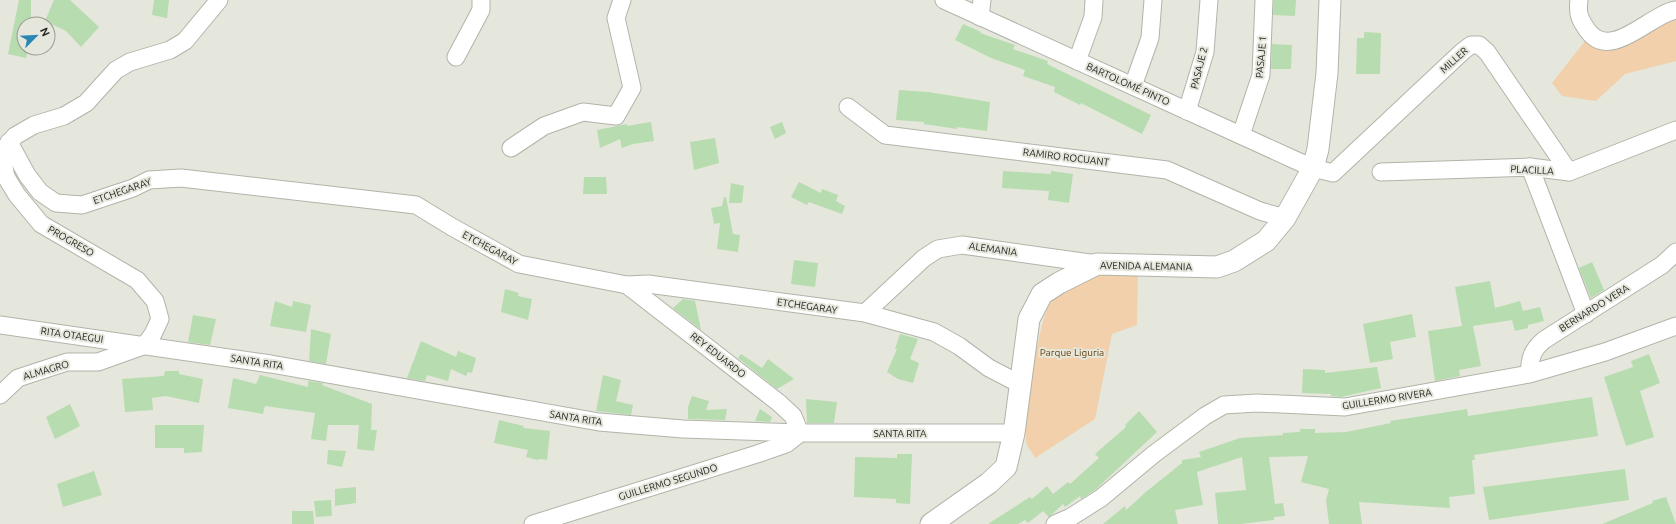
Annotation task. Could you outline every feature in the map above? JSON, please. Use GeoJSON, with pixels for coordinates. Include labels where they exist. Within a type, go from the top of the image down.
{"type":"FeatureCollection","features":[{"type":"Feature","properties":{"kind":"main road","name":"AVENIDA ALEMANIA"},"geometry":{"type":"LineString","coordinates":[[931,524],[990,483],[1006,467],[1014,433],[1029,319],[1042,294],[1059,283],[1097,264],[1217,267],[1234,261],[1266,241],[1285,218],[1313,168],[1318,149],[1327,73],[1330,0]]}},
{"type":"Feature","properties":{"kind":"street"},"geometry":{"type":"LineString","coordinates":[[3,149],[15,136],[34,125],[64,116],[86,103],[116,70],[130,62],[170,50],[185,41],[219,0]]}},
{"type":"Feature","properties":{"kind":"street"},"geometry":{"type":"LineString","coordinates":[[456,57],[481,10],[481,0]]}},
{"type":"Feature","properties":{"kind":"street"},"geometry":{"type":"LineString","coordinates":[[511,148],[544,126],[583,112],[616,116],[632,88],[616,18],[622,0]]}},
{"type":"Feature","properties":{"kind":"street","name":"BARTOLOMÉ PINTO"},"geometry":{"type":"LineString","coordinates":[[944,0],[1313,168]]}},
{"type":"Feature","properties":{"kind":"street"},"geometry":{"type":"LineString","coordinates":[[980,17],[982,0]]}},
{"type":"Feature","properties":{"kind":"street"},"geometry":{"type":"LineString","coordinates":[[1077,61],[1093,18],[1094,0]]}},
{"type":"Feature","properties":{"kind":"street"},"geometry":{"type":"LineString","coordinates":[[1133,86],[1150,38],[1153,0]]}},
{"type":"Feature","properties":{"kind":"street","name":"PASAJE 2"},"geometry":{"type":"LineString","coordinates":[[1187,111],[1205,52],[1209,0]]}},
{"type":"Feature","properties":{"kind":"street","name":"PASAJE 1"},"geometry":{"type":"LineString","coordinates":[[1241,135],[1261,75],[1264,0]]}},
{"type":"Feature","properties":{"kind":"street"},"geometry":{"type":"LineString","coordinates":[[1579,0],[1578,13],[1585,27],[1593,37],[1601,42],[1619,40],[1672,7]]}},
{"type":"Feature","properties":{"kind":"street","name":"MILLER"},"geometry":{"type":"LineString","coordinates":[[1313,168],[1333,173],[1471,45],[1479,45],[1487,52],[1569,172]]}},
{"type":"Feature","properties":{"kind":"street","name":"RAMIRO ROCUANT"},"geometry":{"type":"LineString","coordinates":[[848,107],[885,135],[1167,170],[1260,211],[1285,218]]}},
{"type":"Feature","properties":{"kind":"street","name":"PLACILLA"},"geometry":{"type":"LineString","coordinates":[[1381,172],[1530,167],[1569,172],[1676,130]]}},
{"type":"Feature","properties":{"kind":"street","name":"ETCHEGARAY"},"geometry":{"type":"LineString","coordinates":[[3,149],[40,192],[56,204],[82,204],[133,188],[149,180],[181,178],[416,204],[452,227],[519,264],[627,285],[648,284],[865,313],[934,332],[959,346],[989,368],[1020,384]]}},
{"type":"Feature","properties":{"kind":"street","name":"PROGRESO"},"geometry":{"type":"LineString","coordinates":[[3,149],[6,177],[17,195],[41,224],[137,280],[155,301],[160,319],[153,334],[145,345]]}},
{"type":"Feature","properties":{"kind":"street"},"geometry":{"type":"LineString","coordinates":[[1530,167],[1586,314]]}},
{"type":"Feature","properties":{"kind":"street","name":"ALEMANIA"},"geometry":{"type":"LineString","coordinates":[[865,313],[924,258],[944,248],[962,244],[1097,264]]}},
{"type":"Feature","properties":{"kind":"street","name":"BERNARDO VERA"},"geometry":{"type":"LineString","coordinates":[[1530,374],[1530,357],[1535,347],[1662,265],[1676,252]]}},
{"type":"Feature","properties":{"kind":"street","name":"REY EDUARDO"},"geometry":{"type":"LineString","coordinates":[[627,285],[779,402],[794,416],[800,433]]}},
{"type":"Feature","properties":{"kind":"street","name":"RITA OTAEGUI"},"geometry":{"type":"LineString","coordinates":[[0,325],[145,345]]}},
{"type":"Feature","properties":{"kind":"street","name":"GUILLERMO RIVERA"},"geometry":{"type":"LineString","coordinates":[[1054,524],[1071,517],[1101,498],[1154,454],[1205,416],[1224,405],[1257,404],[1345,407],[1530,374],[1605,352],[1676,326]]}},
{"type":"Feature","properties":{"kind":"street","name":"ALMAGRO"},"geometry":{"type":"LineString","coordinates":[[0,395],[18,378],[67,362],[98,362],[145,345]]}},
{"type":"Feature","properties":{"kind":"street","name":"SANTA RITA"},"geometry":{"type":"LineString","coordinates":[[145,345],[271,364],[598,422],[683,429],[800,433],[1014,433]]}},
{"type":"Feature","properties":{"kind":"street","name":"GUILLERMO SEGUNDO"},"geometry":{"type":"LineString","coordinates":[[533,524],[757,454],[786,444],[800,433]]}},
{"type":"Feature","properties":{"kind":"green space"},"geometry":{"type":"Polygon","coordinates":[[[1676,12],[1676,61],[1625,74],[1596,101],[1562,96],[1552,83],[1585,41],[1611,48],[1676,12]]]}},
{"type":"Feature","properties":{"kind":"green space","name":"Parque Liguria"},"geometry":{"type":"Polygon","coordinates":[[[1106,273],[1138,275],[1137,325],[1112,334],[1095,419],[1035,458],[1027,445],[1027,418],[1032,373],[1041,329],[1046,313],[1050,304],[1062,293],[1076,285],[1106,273]]]}},
{"type":"Feature","properties":{"kind":"building"},"geometry":{"type":"Polygon","coordinates":[[[19,0],[31,0],[31,16],[16,16],[16,56],[8,54],[19,0]]]}},
{"type":"Feature","properties":{"kind":"building"},"geometry":{"type":"Polygon","coordinates":[[[54,0],[70,0],[99,27],[81,47],[66,31],[56,26],[56,16],[47,16],[54,0]]]}},
{"type":"Feature","properties":{"kind":"building"},"geometry":{"type":"Polygon","coordinates":[[[154,0],[169,0],[167,18],[152,15],[154,0]]]}},
{"type":"Feature","properties":{"kind":"building"},"geometry":{"type":"Polygon","coordinates":[[[1274,0],[1296,0],[1295,16],[1273,15],[1274,0]]]}},
{"type":"Feature","properties":{"kind":"building"},"geometry":{"type":"Polygon","coordinates":[[[963,24],[981,32],[980,33],[1015,45],[1013,49],[1048,61],[1047,64],[1151,115],[1142,134],[1081,103],[1080,105],[1054,92],[1055,87],[1023,76],[1025,70],[991,58],[955,40],[963,24]]]}},
{"type":"Feature","properties":{"kind":"building"},"geometry":{"type":"Polygon","coordinates":[[[1364,32],[1381,33],[1380,74],[1356,74],[1357,38],[1364,38],[1364,32]]]}},
{"type":"Feature","properties":{"kind":"building"},"geometry":{"type":"Polygon","coordinates":[[[1272,44],[1292,45],[1291,69],[1271,69],[1272,44]]]}},
{"type":"Feature","properties":{"kind":"building"},"geometry":{"type":"Polygon","coordinates":[[[899,90],[928,92],[990,102],[987,131],[957,127],[957,129],[924,124],[924,122],[896,120],[899,90]]]}},
{"type":"Feature","properties":{"kind":"building"},"geometry":{"type":"Polygon","coordinates":[[[651,122],[654,141],[633,144],[622,148],[620,139],[600,148],[597,130],[627,124],[627,126],[651,122]]]}},
{"type":"Feature","properties":{"kind":"building"},"geometry":{"type":"Polygon","coordinates":[[[782,122],[786,133],[775,139],[770,127],[782,122]]]}},
{"type":"Feature","properties":{"kind":"building"},"geometry":{"type":"Polygon","coordinates":[[[715,138],[719,163],[694,170],[690,142],[715,138]]]}},
{"type":"Feature","properties":{"kind":"building"},"geometry":{"type":"Polygon","coordinates":[[[1003,171],[1051,174],[1051,171],[1073,174],[1069,203],[1048,200],[1049,191],[1002,188],[1003,171]]]}},
{"type":"Feature","properties":{"kind":"building"},"geometry":{"type":"Polygon","coordinates":[[[584,177],[606,177],[607,194],[583,194],[584,177]]]}},
{"type":"Feature","properties":{"kind":"building"},"geometry":{"type":"Polygon","coordinates":[[[799,182],[821,193],[822,189],[838,195],[836,201],[845,206],[842,214],[809,202],[807,205],[791,197],[799,182]]]}},
{"type":"Feature","properties":{"kind":"building"},"geometry":{"type":"Polygon","coordinates":[[[731,183],[744,186],[742,203],[729,203],[731,183]]]}},
{"type":"Feature","properties":{"kind":"building"},"geometry":{"type":"Polygon","coordinates":[[[724,197],[726,197],[733,234],[740,235],[738,252],[717,249],[720,223],[714,224],[711,208],[722,206],[724,197]]]}},
{"type":"Feature","properties":{"kind":"building"},"geometry":{"type":"Polygon","coordinates":[[[794,260],[818,263],[815,287],[791,284],[794,260]]]}},
{"type":"Feature","properties":{"kind":"building"},"geometry":{"type":"Polygon","coordinates":[[[1592,262],[1604,290],[1591,298],[1579,268],[1592,262]]]}},
{"type":"Feature","properties":{"kind":"building"},"geometry":{"type":"Polygon","coordinates":[[[1490,281],[1495,308],[1520,301],[1523,311],[1540,307],[1544,321],[1528,325],[1528,328],[1515,331],[1512,320],[1473,326],[1481,366],[1459,370],[1460,376],[1435,381],[1428,331],[1462,326],[1455,287],[1490,281]]]}},
{"type":"Feature","properties":{"kind":"building"},"geometry":{"type":"Polygon","coordinates":[[[505,289],[519,293],[518,296],[532,299],[528,320],[501,312],[505,289]]]}},
{"type":"Feature","properties":{"kind":"building"},"geometry":{"type":"Polygon","coordinates":[[[683,299],[695,301],[701,330],[673,308],[683,299]]]}},
{"type":"Feature","properties":{"kind":"building"},"geometry":{"type":"Polygon","coordinates":[[[275,301],[292,307],[293,301],[311,305],[306,332],[270,326],[275,301]]]}},
{"type":"Feature","properties":{"kind":"building"},"geometry":{"type":"Polygon","coordinates":[[[1412,314],[1416,337],[1390,342],[1393,359],[1370,363],[1363,324],[1412,314]]]}},
{"type":"Feature","properties":{"kind":"building"},"geometry":{"type":"Polygon","coordinates":[[[193,315],[216,319],[210,345],[188,342],[193,315]]]}},
{"type":"Feature","properties":{"kind":"building"},"geometry":{"type":"Polygon","coordinates":[[[311,329],[331,334],[326,364],[309,361],[311,329]]]}},
{"type":"Feature","properties":{"kind":"building"},"geometry":{"type":"Polygon","coordinates":[[[900,334],[918,339],[910,359],[919,363],[913,383],[898,379],[887,372],[897,349],[895,349],[900,334]]]}},
{"type":"Feature","properties":{"kind":"building"},"geometry":{"type":"Polygon","coordinates":[[[421,341],[456,357],[458,351],[476,358],[472,373],[468,372],[466,376],[451,369],[448,381],[427,375],[425,381],[407,378],[421,341]]]}},
{"type":"Feature","properties":{"kind":"building"},"geometry":{"type":"Polygon","coordinates":[[[741,354],[762,368],[768,359],[794,379],[777,389],[738,358],[741,354]]]}},
{"type":"Feature","properties":{"kind":"building"},"geometry":{"type":"Polygon","coordinates":[[[1649,354],[1660,383],[1640,391],[1654,437],[1626,446],[1604,377],[1633,367],[1631,361],[1649,354]]]}},
{"type":"Feature","properties":{"kind":"building"},"geometry":{"type":"Polygon","coordinates":[[[1377,367],[1381,388],[1341,397],[1331,396],[1331,394],[1302,393],[1303,369],[1325,370],[1325,373],[1377,367]]]}},
{"type":"Feature","properties":{"kind":"building"},"geometry":{"type":"Polygon","coordinates":[[[165,371],[179,371],[179,374],[203,379],[199,403],[166,396],[152,398],[153,410],[125,412],[122,379],[164,376],[165,371]]]}},
{"type":"Feature","properties":{"kind":"building"},"geometry":{"type":"Polygon","coordinates":[[[260,375],[308,387],[308,381],[323,383],[322,385],[372,404],[371,430],[377,430],[374,451],[357,449],[359,425],[328,425],[326,441],[311,439],[315,413],[265,406],[263,414],[228,408],[233,378],[256,384],[260,375]]]}},
{"type":"Feature","properties":{"kind":"building"},"geometry":{"type":"Polygon","coordinates":[[[603,375],[621,380],[616,401],[633,405],[631,415],[596,411],[603,375]]]}},
{"type":"Feature","properties":{"kind":"building"},"geometry":{"type":"Polygon","coordinates":[[[692,396],[709,401],[706,410],[727,409],[725,420],[688,419],[688,407],[692,396]]]}},
{"type":"Feature","properties":{"kind":"building"},"geometry":{"type":"Polygon","coordinates":[[[1592,397],[1598,436],[1474,455],[1475,460],[1472,460],[1475,494],[1449,497],[1450,508],[1359,502],[1362,524],[1329,524],[1326,500],[1329,489],[1301,482],[1308,456],[1269,457],[1275,504],[1283,503],[1285,516],[1274,517],[1274,520],[1240,524],[1218,524],[1215,493],[1246,490],[1242,457],[1197,472],[1203,505],[1175,510],[1178,524],[1103,524],[1125,506],[1126,510],[1182,463],[1182,460],[1201,457],[1199,452],[1240,438],[1283,435],[1283,433],[1300,432],[1300,429],[1315,429],[1315,433],[1346,432],[1391,423],[1390,421],[1467,409],[1468,416],[1592,397]]]}},
{"type":"Feature","properties":{"kind":"building"},"geometry":{"type":"Polygon","coordinates":[[[806,399],[837,402],[834,423],[807,423],[806,399]]]}},
{"type":"Feature","properties":{"kind":"building"},"geometry":{"type":"Polygon","coordinates":[[[70,404],[80,426],[55,439],[46,417],[70,404]]]}},
{"type":"Feature","properties":{"kind":"building"},"geometry":{"type":"Polygon","coordinates":[[[760,409],[772,417],[770,422],[755,421],[760,409]]]}},
{"type":"Feature","properties":{"kind":"building"},"geometry":{"type":"Polygon","coordinates":[[[1139,411],[1157,432],[1095,490],[1081,499],[1080,496],[1065,507],[1063,504],[1049,517],[1043,511],[1028,523],[1025,520],[1018,524],[988,524],[1030,497],[1032,499],[1047,486],[1053,494],[1068,482],[1070,484],[1099,458],[1095,454],[1126,427],[1125,425],[1139,411]]]}},
{"type":"Feature","properties":{"kind":"building"},"geometry":{"type":"Polygon","coordinates":[[[499,420],[524,426],[523,428],[550,431],[547,460],[537,460],[526,457],[528,450],[494,443],[499,420]]]}},
{"type":"Feature","properties":{"kind":"building"},"geometry":{"type":"Polygon","coordinates":[[[155,425],[204,425],[202,452],[184,453],[184,448],[155,448],[155,425]]]}},
{"type":"Feature","properties":{"kind":"building"},"geometry":{"type":"Polygon","coordinates":[[[328,450],[346,451],[342,467],[327,464],[328,450]]]}},
{"type":"Feature","properties":{"kind":"building"},"geometry":{"type":"Polygon","coordinates":[[[897,454],[912,454],[910,504],[896,503],[896,499],[854,497],[855,457],[897,458],[897,454]]]}},
{"type":"Feature","properties":{"kind":"building"},"geometry":{"type":"Polygon","coordinates":[[[1625,469],[1629,500],[1489,520],[1483,487],[1625,469]]]}},
{"type":"Feature","properties":{"kind":"building"},"geometry":{"type":"Polygon","coordinates":[[[94,471],[102,495],[63,507],[57,484],[94,471]]]}},
{"type":"Feature","properties":{"kind":"building"},"geometry":{"type":"Polygon","coordinates":[[[356,487],[356,503],[335,506],[335,489],[356,487]]]}},
{"type":"Feature","properties":{"kind":"building"},"geometry":{"type":"Polygon","coordinates":[[[1666,497],[1676,524],[1602,524],[1653,503],[1652,501],[1666,497]]]}},
{"type":"Feature","properties":{"kind":"building"},"geometry":{"type":"Polygon","coordinates":[[[331,500],[332,516],[316,517],[314,501],[331,500]]]}},
{"type":"Feature","properties":{"kind":"building"},"geometry":{"type":"Polygon","coordinates":[[[292,511],[313,511],[314,524],[292,524],[292,511]]]}}]}
